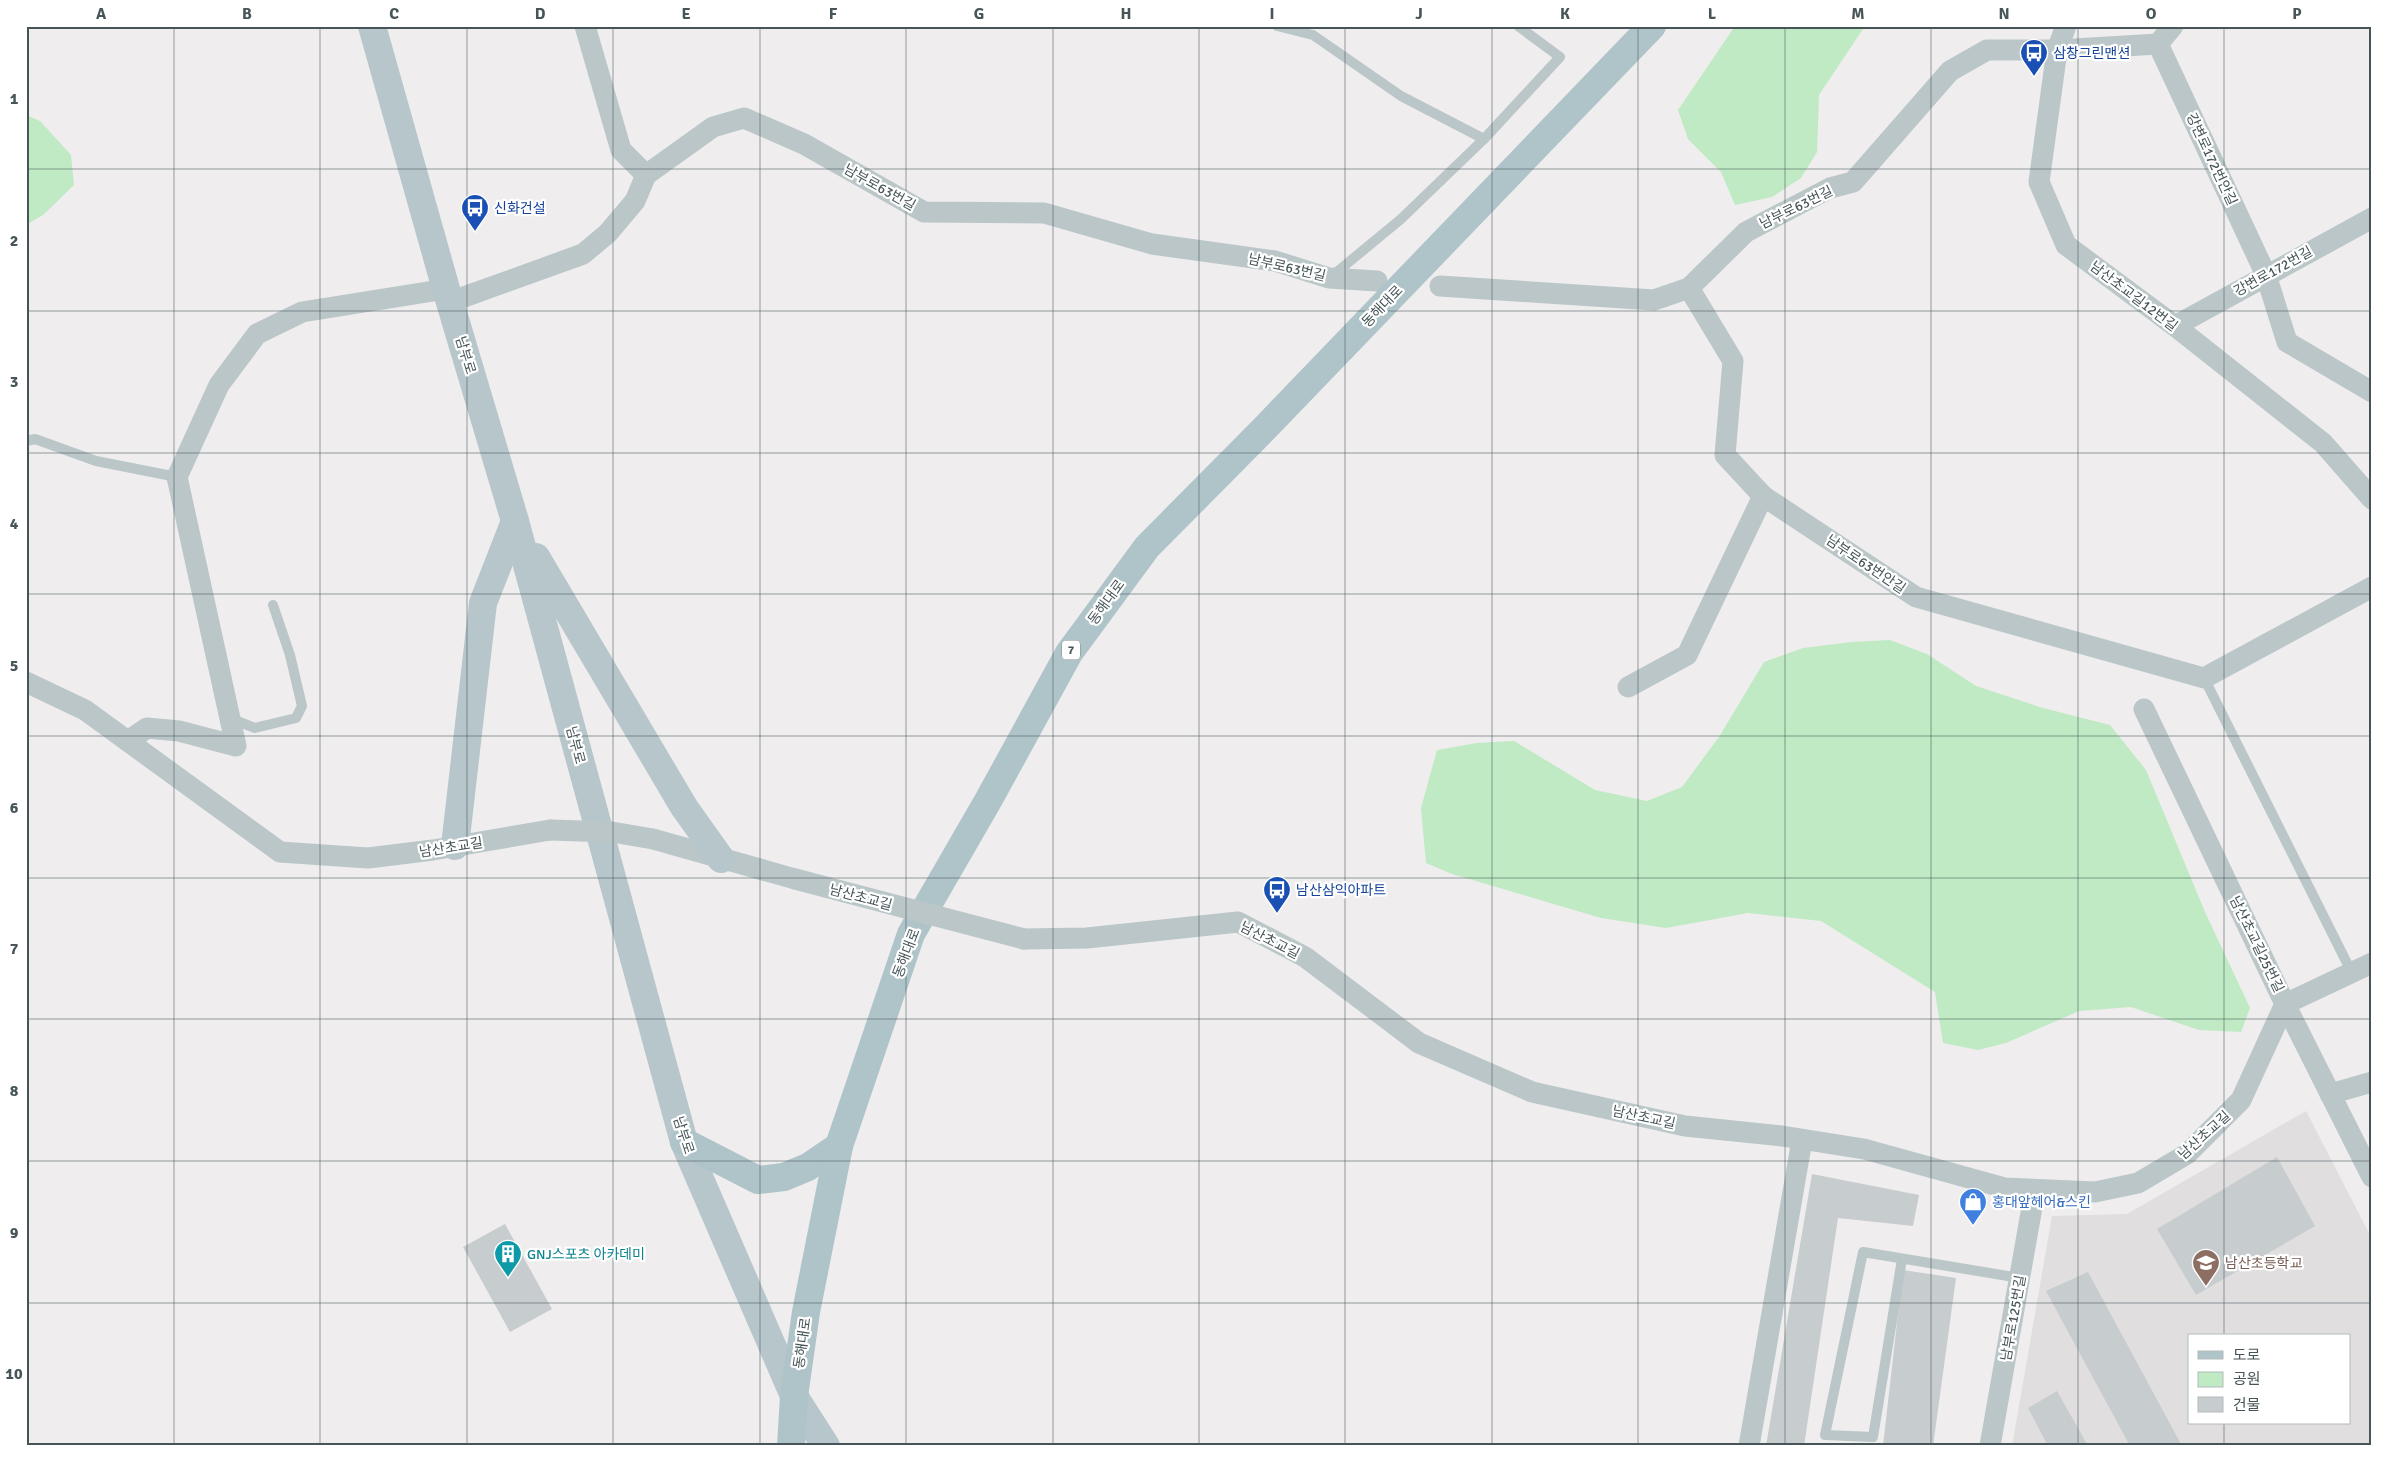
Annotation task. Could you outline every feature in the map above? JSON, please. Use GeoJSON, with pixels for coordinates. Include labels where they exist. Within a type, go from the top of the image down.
{"type":"FeatureCollection","features":[{"type":"Feature","properties":{"kind":"main road","name":"동해대로"},"geometry":{"type":"LineString","coordinates":[[791,1446],[794,1396],[806,1312],[839,1146],[911,934],[1069,653],[1147,547],[1652,26]]}},
{"type":"Feature","properties":{"kind":"main road"},"geometry":{"type":"LineString","coordinates":[[684,1142],[758,1180],[784,1177],[808,1167],[839,1146]]}},
{"type":"Feature","properties":{"kind":"street","name":"남부로"},"geometry":{"type":"LineString","coordinates":[[372,26],[448,295],[515,521],[684,1142],[794,1396],[826,1446]]}},
{"type":"Feature","properties":{"kind":"street"},"geometry":{"type":"LineString","coordinates":[[584,26],[621,150],[646,175]]}},
{"type":"Feature","properties":{"kind":"street","name":"남산초교길12번길"},"geometry":{"type":"LineString","coordinates":[[2066,26],[2058,50],[2039,182],[2066,245],[2175,326],[2323,443],[2372,499]]}},
{"type":"Feature","properties":{"kind":"street"},"geometry":{"type":"LineString","coordinates":[[2158,44],[2173,26]]}},
{"type":"Feature","properties":{"kind":"street","name":"남부로63번길"},"geometry":{"type":"LineString","coordinates":[[1440,286],[1654,300],[1688,288],[1746,232],[1830,188],[1853,182],[1950,71],[1987,50],[2058,50],[2158,44]]}},
{"type":"Feature","properties":{"kind":"street","name":"강변로172번안길"},"geometry":{"type":"LineString","coordinates":[[2158,44],[2266,275],[2287,342],[2372,392]]}},
{"type":"Feature","properties":{"kind":"street","name":"남부로63번길"},"geometry":{"type":"LineString","coordinates":[[177,477],[219,385],[258,334],[302,312],[448,295],[583,254],[608,233],[624,214],[634,201],[646,175],[713,127],[744,118],[804,144],[924,212],[1044,213],[1152,244],[1275,261],[1329,278],[1377,281]]}},
{"type":"Feature","properties":{"kind":"street","name":"강변로172번길"},"geometry":{"type":"LineString","coordinates":[[2175,326],[2372,218]]}},
{"type":"Feature","properties":{"kind":"street","name":"남부로63번안길"},"geometry":{"type":"LineString","coordinates":[[1688,288],[1733,361],[1725,455],[1763,496],[1916,598],[2204,678]]}},
{"type":"Feature","properties":{"kind":"street"},"geometry":{"type":"LineString","coordinates":[[128,741],[147,728],[179,731],[236,746],[232,719],[177,477]]}},
{"type":"Feature","properties":{"kind":"street"},"geometry":{"type":"LineString","coordinates":[[1628,687],[1687,656],[1763,496]]}},
{"type":"Feature","properties":{"kind":"street"},"geometry":{"type":"LineString","coordinates":[[455,846],[483,603],[515,521]]}},
{"type":"Feature","properties":{"kind":"street"},"geometry":{"type":"LineString","coordinates":[[515,521],[576,628],[679,799],[721,860]]}},
{"type":"Feature","properties":{"kind":"street"},"geometry":{"type":"LineString","coordinates":[[2204,678],[2372,587]]}},
{"type":"Feature","properties":{"kind":"street","name":"남산초교길"},"geometry":{"type":"LineString","coordinates":[[26,682],[84,710],[280,852],[368,858],[550,830],[612,832],[653,839],[721,860],[1024,939],[1087,938],[1238,922],[1305,958],[1418,1042],[1532,1092],[1685,1126],[1864,1149],[2004,1188],[2095,1192],[2138,1183],[2187,1154],[2241,1100],[2285,1004]]}},
{"type":"Feature","properties":{"kind":"street","name":"남산초교길25번길"},"geometry":{"type":"LineString","coordinates":[[2144,709],[2285,1004],[2372,1177]]}},
{"type":"Feature","properties":{"kind":"street"},"geometry":{"type":"LineString","coordinates":[[2285,1004],[2372,963]]}},
{"type":"Feature","properties":{"kind":"street"},"geometry":{"type":"LineString","coordinates":[[2330,1094],[2372,1082]]}},
{"type":"Feature","properties":{"kind":"street"},"geometry":{"type":"LineString","coordinates":[[1750,1446],[1802,1140]]}},
{"type":"Feature","properties":{"kind":"street","name":"남부로125번길"},"geometry":{"type":"LineString","coordinates":[[1990,1446],[2035,1190]]}},
{"type":"Feature","properties":{"kind":"lane"},"geometry":{"type":"LineString","coordinates":[[1277,26],[1313,35],[1400,96],[1484,139]]}},
{"type":"Feature","properties":{"kind":"lane"},"geometry":{"type":"LineString","coordinates":[[1329,278],[1402,220],[1484,139],[1560,57],[1518,26]]}},
{"type":"Feature","properties":{"kind":"lane"},"geometry":{"type":"LineString","coordinates":[[26,441],[35,440],[96,461],[177,477]]}},
{"type":"Feature","properties":{"kind":"lane"},"geometry":{"type":"LineString","coordinates":[[232,719],[255,728],[296,718],[302,706],[290,655],[273,605]]}},
{"type":"Feature","properties":{"kind":"lane"},"geometry":{"type":"LineString","coordinates":[[2204,678],[2352,973]]}},
{"type":"Feature","properties":{"kind":"lane"},"geometry":{"type":"LineString","coordinates":[[1902,1259],[1873,1437],[1825,1435],[1863,1252],[2020,1278]]}},
{"type":"Feature","properties":{"kind":"shaded area","name":"남산초등학교"},"geometry":{"type":"Polygon","coordinates":[[[2306,1111],[2372,1239],[2372,1446],[2012,1446],[2052,1216],[2127,1214],[2306,1111]]]}},
{"type":"Feature","properties":{"kind":"green space"},"geometry":{"type":"Polygon","coordinates":[[[1735,26],[1865,26],[1819,95],[1817,152],[1801,178],[1772,197],[1735,205],[1721,172],[1688,139],[1678,110],[1735,26]]]}},
{"type":"Feature","properties":{"kind":"green space"},"geometry":{"type":"Polygon","coordinates":[[[26,115],[40,121],[71,155],[74,185],[43,215],[26,225],[26,115]]]}},
{"type":"Feature","properties":{"kind":"green space"},"geometry":{"type":"Polygon","coordinates":[[[1890,640],[1927,654],[1976,686],[2043,708],[2110,725],[2146,770],[2205,912],[2250,1008],[2241,1032],[2199,1030],[2131,1007],[2079,1011],[2006,1043],[1978,1050],[1943,1043],[1935,992],[1821,921],[1748,913],[1666,928],[1601,918],[1452,874],[1426,863],[1421,808],[1437,750],[1477,743],[1514,741],[1595,790],[1647,801],[1682,787],[1719,737],[1764,662],[1803,648],[1890,640]]]}},
{"type":"Feature","properties":{"kind":"building"},"geometry":{"type":"Polygon","coordinates":[[[2277,1157],[2315,1226],[2196,1295],[2157,1229],[2277,1157]]]}},
{"type":"Feature","properties":{"kind":"building"},"geometry":{"type":"Polygon","coordinates":[[[1812,1174],[1919,1195],[1913,1226],[1838,1218],[1804,1446],[1766,1446],[1812,1174]]]}},
{"type":"Feature","properties":{"kind":"building","name":"GNJ스포츠 아카데미"},"geometry":{"type":"Polygon","coordinates":[[[505,1224],[552,1309],[510,1332],[463,1247],[505,1224]]]}},
{"type":"Feature","properties":{"kind":"building"},"geometry":{"type":"Polygon","coordinates":[[[1903,1270],[1956,1278],[1933,1446],[1883,1446],[1903,1270]]]}},
{"type":"Feature","properties":{"kind":"building"},"geometry":{"type":"Polygon","coordinates":[[[2088,1272],[2182,1446],[2130,1446],[2046,1291],[2088,1272]]]}},
{"type":"Feature","properties":{"kind":"building"},"geometry":{"type":"Polygon","coordinates":[[[2057,1391],[2088,1446],[2048,1446],[2028,1408],[2057,1391]]]}},
{"type":"Feature","properties":{"kind":"place","name":"삼창그린맨션"},"geometry":{"type":"Point","coordinates":[2034,77]}},
{"type":"Feature","properties":{"kind":"place","name":"신화건설"},"geometry":{"type":"Point","coordinates":[475,232]}},
{"type":"Feature","properties":{"kind":"place","name":"남산삼익아파트"},"geometry":{"type":"Point","coordinates":[1277,914]}},
{"type":"Feature","properties":{"kind":"place","name":"홍대앞헤어&스킨"},"geometry":{"type":"Point","coordinates":[1973,1226]}},
{"type":"Feature","properties":{"kind":"place","name":"GNJ스포츠 아카데미"},"geometry":{"type":"Point","coordinates":[508,1278]}},
{"type":"Feature","properties":{"kind":"place","name":"남산초등학교"},"geometry":{"type":"Point","coordinates":[2206,1287]}}]}
